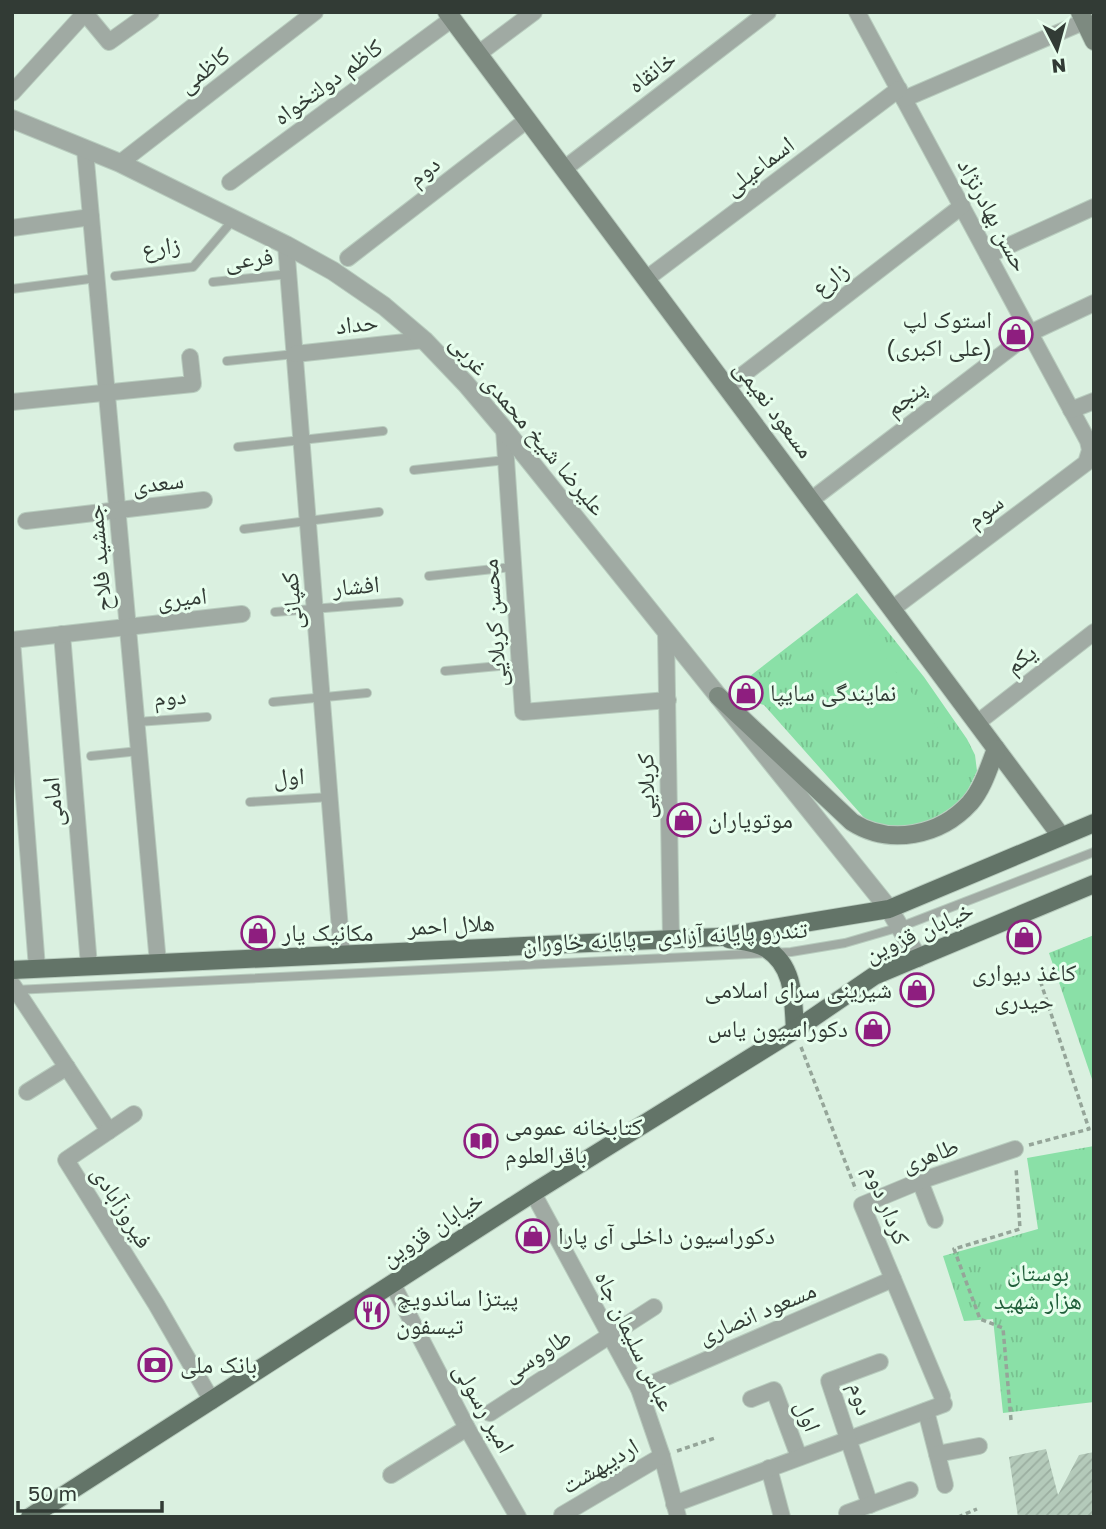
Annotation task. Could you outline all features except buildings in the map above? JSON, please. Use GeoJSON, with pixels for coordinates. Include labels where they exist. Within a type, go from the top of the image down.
{"type":"FeatureCollection","features":[{"type":"Feature","properties":{"kind":"main road","name":"مسعود نعیمی"},"geometry":{"type":"LineString","coordinates":[[449,16],[1061,835]]}},
{"type":"Feature","properties":{"kind":"main road"},"geometry":{"type":"LineString","coordinates":[[1080,17],[1094,40]]}},
{"type":"Feature","properties":{"kind":"main road"},"geometry":{"type":"LineString","coordinates":[[718,696],[852,822],[865,830],[890,837],[914,835],[957,814],[971,802],[981,786],[996,749]]}},
{"type":"Feature","properties":{"kind":"main road","name":"خیابان قزوین"},"geometry":{"type":"LineString","coordinates":[[889,909],[1094,823]]}},
{"type":"Feature","properties":{"kind":"main road","name":"خیابان قزوین"},"geometry":{"type":"LineString","coordinates":[[30,1517],[533,1193],[795,1030],[874,976],[1094,884]]}},
{"type":"Feature","properties":{"kind":"main road","name":"هلال احمر"},"geometry":{"type":"LineString","coordinates":[[12,970],[719,937],[889,909]]}},
{"type":"Feature","properties":{"kind":"main road"},"geometry":{"type":"LineString","coordinates":[[719,937],[765,947],[782,962],[791,983],[795,1030]]}},
{"type":"Feature","properties":{"kind":"street"},"geometry":{"type":"LineString","coordinates":[[12,93],[85,13],[110,43],[151,12]]}},
{"type":"Feature","properties":{"kind":"street","name":"کاظمی"},"geometry":{"type":"LineString","coordinates":[[120,163],[315,12]]}},
{"type":"Feature","properties":{"kind":"street"},"geometry":{"type":"LineString","coordinates":[[478,54],[534,12]]}},
{"type":"Feature","properties":{"kind":"street","name":"خانقاه"},"geometry":{"type":"LineString","coordinates":[[564,169],[768,12]]}},
{"type":"Feature","properties":{"kind":"street","name":"حسن بهادرنژاد"},"geometry":{"type":"LineString","coordinates":[[857,12],[1088,441]]}},
{"type":"Feature","properties":{"kind":"street","name":"کاظم دولتخواه"},"geometry":{"type":"LineString","coordinates":[[230,182],[449,16]]}},
{"type":"Feature","properties":{"kind":"street","name":"اسماعیلی"},"geometry":{"type":"LineString","coordinates":[[646,279],[902,94],[1080,17]]}},
{"type":"Feature","properties":{"kind":"street","name":"علیرضا شیخ محمدی غربی"},"geometry":{"type":"LineString","coordinates":[[12,119],[120,163],[286,245],[333,271],[384,306],[424,340],[504,429],[889,909],[918,958]]}},
{"type":"Feature","properties":{"kind":"street","name":"دوم"},"geometry":{"type":"LineString","coordinates":[[348,258],[527,120]]}},
{"type":"Feature","properties":{"kind":"street","name":"جمشید فلاح"},"geometry":{"type":"LineString","coordinates":[[85,150],[158,963]]}},
{"type":"Feature","properties":{"kind":"street","name":"زارع"},"geometry":{"type":"LineString","coordinates":[[727,387],[961,206]]}},
{"type":"Feature","properties":{"kind":"street"},"geometry":{"type":"LineString","coordinates":[[988,255],[1094,207]]}},
{"type":"Feature","properties":{"kind":"street"},"geometry":{"type":"LineString","coordinates":[[12,228],[91,217]]}},
{"type":"Feature","properties":{"kind":"street","name":"کمپانی"},"geometry":{"type":"LineString","coordinates":[[286,245],[342,955]]}},
{"type":"Feature","properties":{"kind":"street","name":"پنجم"},"geometry":{"type":"LineString","coordinates":[[811,500],[1030,333],[1094,303]]}},
{"type":"Feature","properties":{"kind":"street","name":"حداد"},"geometry":{"type":"LineString","coordinates":[[295,354],[424,340]]}},
{"type":"Feature","properties":{"kind":"street"},"geometry":{"type":"LineString","coordinates":[[12,402],[193,384],[190,357]]}},
{"type":"Feature","properties":{"kind":"street"},"geometry":{"type":"LineString","coordinates":[[1071,410],[1094,401]]}},
{"type":"Feature","properties":{"kind":"street","name":"محسن کربلایی"},"geometry":{"type":"LineString","coordinates":[[504,429],[523,712],[667,701]]}},
{"type":"Feature","properties":{"kind":"street","name":"سوم"},"geometry":{"type":"LineString","coordinates":[[892,609],[1086,463],[1090,456],[1088,441]]}},
{"type":"Feature","properties":{"kind":"street","name":"سعدی"},"geometry":{"type":"LineString","coordinates":[[26,521],[204,500]]}},
{"type":"Feature","properties":{"kind":"street","name":"امیری"},"geometry":{"type":"LineString","coordinates":[[12,640],[242,614]]}},
{"type":"Feature","properties":{"kind":"street","name":"کربلایی"},"geometry":{"type":"LineString","coordinates":[[666,632],[671,939]]}},
{"type":"Feature","properties":{"kind":"street","name":"یکم"},"geometry":{"type":"LineString","coordinates":[[977,723],[1094,632]]}},
{"type":"Feature","properties":{"kind":"street","name":"امامی"},"geometry":{"type":"LineString","coordinates":[[62,634],[89,966]]}},
{"type":"Feature","properties":{"kind":"street"},"geometry":{"type":"LineString","coordinates":[[12,640],[37,968]]}},
{"type":"Feature","properties":{"kind":"street","name":"فیروزآبادی"},"geometry":{"type":"LineString","coordinates":[[14,988],[108,1131],[66,1160],[156,1304],[212,1401]]}},
{"type":"Feature","properties":{"kind":"street"},"geometry":{"type":"LineString","coordinates":[[27,1092],[67,1067]]}},
{"type":"Feature","properties":{"kind":"street"},"geometry":{"type":"LineString","coordinates":[[108,1131],[134,1114]]}},
{"type":"Feature","properties":{"kind":"street","name":"طاهری"},"geometry":{"type":"LineString","coordinates":[[862,1205],[920,1181],[1015,1149]]}},
{"type":"Feature","properties":{"kind":"street"},"geometry":{"type":"LineString","coordinates":[[920,1181],[935,1220]]}},
{"type":"Feature","properties":{"kind":"street","name":"عباس سلیمان جاه"},"geometry":{"type":"LineString","coordinates":[[533,1193],[639,1389],[662,1456],[676,1510]]}},
{"type":"Feature","properties":{"kind":"street","name":"کردار دوم"},"geometry":{"type":"LineString","coordinates":[[676,1510],[769,1468],[926,1411],[943,1400],[862,1205]]}},
{"type":"Feature","properties":{"kind":"street","name":"مسعود انصاری"},"geometry":{"type":"LineString","coordinates":[[639,1389],[893,1279]]}},
{"type":"Feature","properties":{"kind":"street","name":"امیر رسولی"},"geometry":{"type":"LineString","coordinates":[[392,1283],[467,1428],[519,1517]]}},
{"type":"Feature","properties":{"kind":"street","name":"طاووسی"},"geometry":{"type":"LineString","coordinates":[[490,1413],[654,1307]]}},
{"type":"Feature","properties":{"kind":"street","name":"دوم"},"geometry":{"type":"LineString","coordinates":[[849,1439],[829,1381],[880,1362]]}},
{"type":"Feature","properties":{"kind":"street","name":"اول"},"geometry":{"type":"LineString","coordinates":[[751,1399],[774,1390],[799,1457]]}},
{"type":"Feature","properties":{"kind":"street"},"geometry":{"type":"LineString","coordinates":[[926,1411],[945,1485]]}},
{"type":"Feature","properties":{"kind":"street"},"geometry":{"type":"LineString","coordinates":[[391,1475],[467,1428]]}},
{"type":"Feature","properties":{"kind":"street"},"geometry":{"type":"LineString","coordinates":[[849,1439],[870,1505]]}},
{"type":"Feature","properties":{"kind":"street"},"geometry":{"type":"LineString","coordinates":[[937,1454],[979,1446]]}},
{"type":"Feature","properties":{"kind":"street","name":"اردیبهشت"},"geometry":{"type":"LineString","coordinates":[[562,1515],[662,1456]]}},
{"type":"Feature","properties":{"kind":"street"},"geometry":{"type":"LineString","coordinates":[[769,1468],[782,1517]]}},
{"type":"Feature","properties":{"kind":"street"},"geometry":{"type":"LineString","coordinates":[[848,1513],[910,1490]]}},
{"type":"Feature","properties":{"kind":"lane"},"geometry":{"type":"LineString","coordinates":[[1080,17],[1094,51]]}},
{"type":"Feature","properties":{"kind":"lane","name":"زارع"},"geometry":{"type":"LineString","coordinates":[[115,276],[193,267],[234,219]]}},
{"type":"Feature","properties":{"kind":"lane","name":"فرعی"},"geometry":{"type":"LineString","coordinates":[[214,282],[289,274]]}},
{"type":"Feature","properties":{"kind":"lane"},"geometry":{"type":"LineString","coordinates":[[12,289],[97,278]]}},
{"type":"Feature","properties":{"kind":"lane"},"geometry":{"type":"LineString","coordinates":[[227,361],[295,354]]}},
{"type":"Feature","properties":{"kind":"lane"},"geometry":{"type":"LineString","coordinates":[[238,447],[383,431]]}},
{"type":"Feature","properties":{"kind":"lane"},"geometry":{"type":"LineString","coordinates":[[414,470],[506,460]]}},
{"type":"Feature","properties":{"kind":"lane"},"geometry":{"type":"LineString","coordinates":[[244,529],[379,512]]}},
{"type":"Feature","properties":{"kind":"lane"},"geometry":{"type":"LineString","coordinates":[[429,576],[513,567]]}},
{"type":"Feature","properties":{"kind":"lane","name":"افشار"},"geometry":{"type":"LineString","coordinates":[[275,612],[400,602]]}},
{"type":"Feature","properties":{"kind":"lane"},"geometry":{"type":"LineString","coordinates":[[444,671],[520,664]]}},
{"type":"Feature","properties":{"kind":"lane"},"geometry":{"type":"LineString","coordinates":[[273,702],[367,693]]}},
{"type":"Feature","properties":{"kind":"lane","name":"دوم"},"geometry":{"type":"LineString","coordinates":[[136,722],[207,717]]}},
{"type":"Feature","properties":{"kind":"lane"},"geometry":{"type":"LineString","coordinates":[[91,756],[139,751]]}},
{"type":"Feature","properties":{"kind":"lane","name":"اول"},"geometry":{"type":"LineString","coordinates":[[250,802],[330,797]]}},
{"type":"Feature","properties":{"kind":"lane","name":"تندرو پایانه آزادی - پایانه خاوران"},"geometry":{"type":"LineString","coordinates":[[14,988],[791,952],[845,943],[900,927],[1094,852]]}},
{"type":"Feature","properties":{"kind":"path"},"geometry":{"type":"LineString","coordinates":[[1011,1420],[1003,1328],[980,1319],[954,1249],[1020,1229],[1015,1149],[1089,1129],[1039,977]]}},
{"type":"Feature","properties":{"kind":"path","name":"کردار دوم"},"geometry":{"type":"LineString","coordinates":[[795,1030],[862,1205]]}},
{"type":"Feature","properties":{"kind":"path"},"geometry":{"type":"LineString","coordinates":[[662,1456],[715,1438]]}},
{"type":"Feature","properties":{"kind":"path"},"geometry":{"type":"LineString","coordinates":[[958,1517],[977,1510]]}},
{"type":"Feature","properties":{"kind":"green space"},"geometry":{"type":"Polygon","coordinates":[[[857,593],[924,677],[975,755],[977,771],[963,800],[924,825],[899,831],[867,821],[764,705],[727,694],[857,593]]]}},
{"type":"Feature","properties":{"kind":"green space"},"geometry":{"type":"Polygon","coordinates":[[[858,620],[940,731],[888,770],[804,662],[858,620]]]}},
{"type":"Feature","properties":{"kind":"green space"},"geometry":{"type":"Polygon","coordinates":[[[1094,935],[1094,1085],[1049,953],[1094,935]]]}},
{"type":"Feature","properties":{"kind":"green space","name":"بوستان هزار شهید"},"geometry":{"type":"Polygon","coordinates":[[[1094,1146],[1094,1402],[1003,1413],[993,1319],[964,1321],[943,1256],[1038,1229],[1027,1158],[1094,1146]]]}},
{"type":"Feature","properties":{"kind":"place","name":"استوک لپ (علی اکبری)"},"geometry":{"type":"Point","coordinates":[1016,334]}},
{"type":"Feature","properties":{"kind":"place","name":"نمایندگی سایپا"},"geometry":{"type":"Point","coordinates":[746,693]}},
{"type":"Feature","properties":{"kind":"place","name":"موتویاران"},"geometry":{"type":"Point","coordinates":[684,820]}},
{"type":"Feature","properties":{"kind":"place","name":"مکانیک یار"},"geometry":{"type":"Point","coordinates":[258,933]}},
{"type":"Feature","properties":{"kind":"place","name":"کاغذ دیواری حیدری"},"geometry":{"type":"Point","coordinates":[1024,937]}},
{"type":"Feature","properties":{"kind":"place","name":"شیرینی سرای اسلامی"},"geometry":{"type":"Point","coordinates":[917,990]}},
{"type":"Feature","properties":{"kind":"place","name":"دکوراسیون یاس"},"geometry":{"type":"Point","coordinates":[873,1029]}},
{"type":"Feature","properties":{"kind":"place","name":"کتابخانه عمومی باقرالعلوم"},"geometry":{"type":"Point","coordinates":[481,1141]}},
{"type":"Feature","properties":{"kind":"place","name":"دکوراسیون داخلی آی پارا"},"geometry":{"type":"Point","coordinates":[533,1236]}},
{"type":"Feature","properties":{"kind":"place","name":"پیتزا ساندویچ تیسفون"},"geometry":{"type":"Point","coordinates":[372,1312]}},
{"type":"Feature","properties":{"kind":"place","name":"بانک ملی"},"geometry":{"type":"Point","coordinates":[155,1365]}}]}
